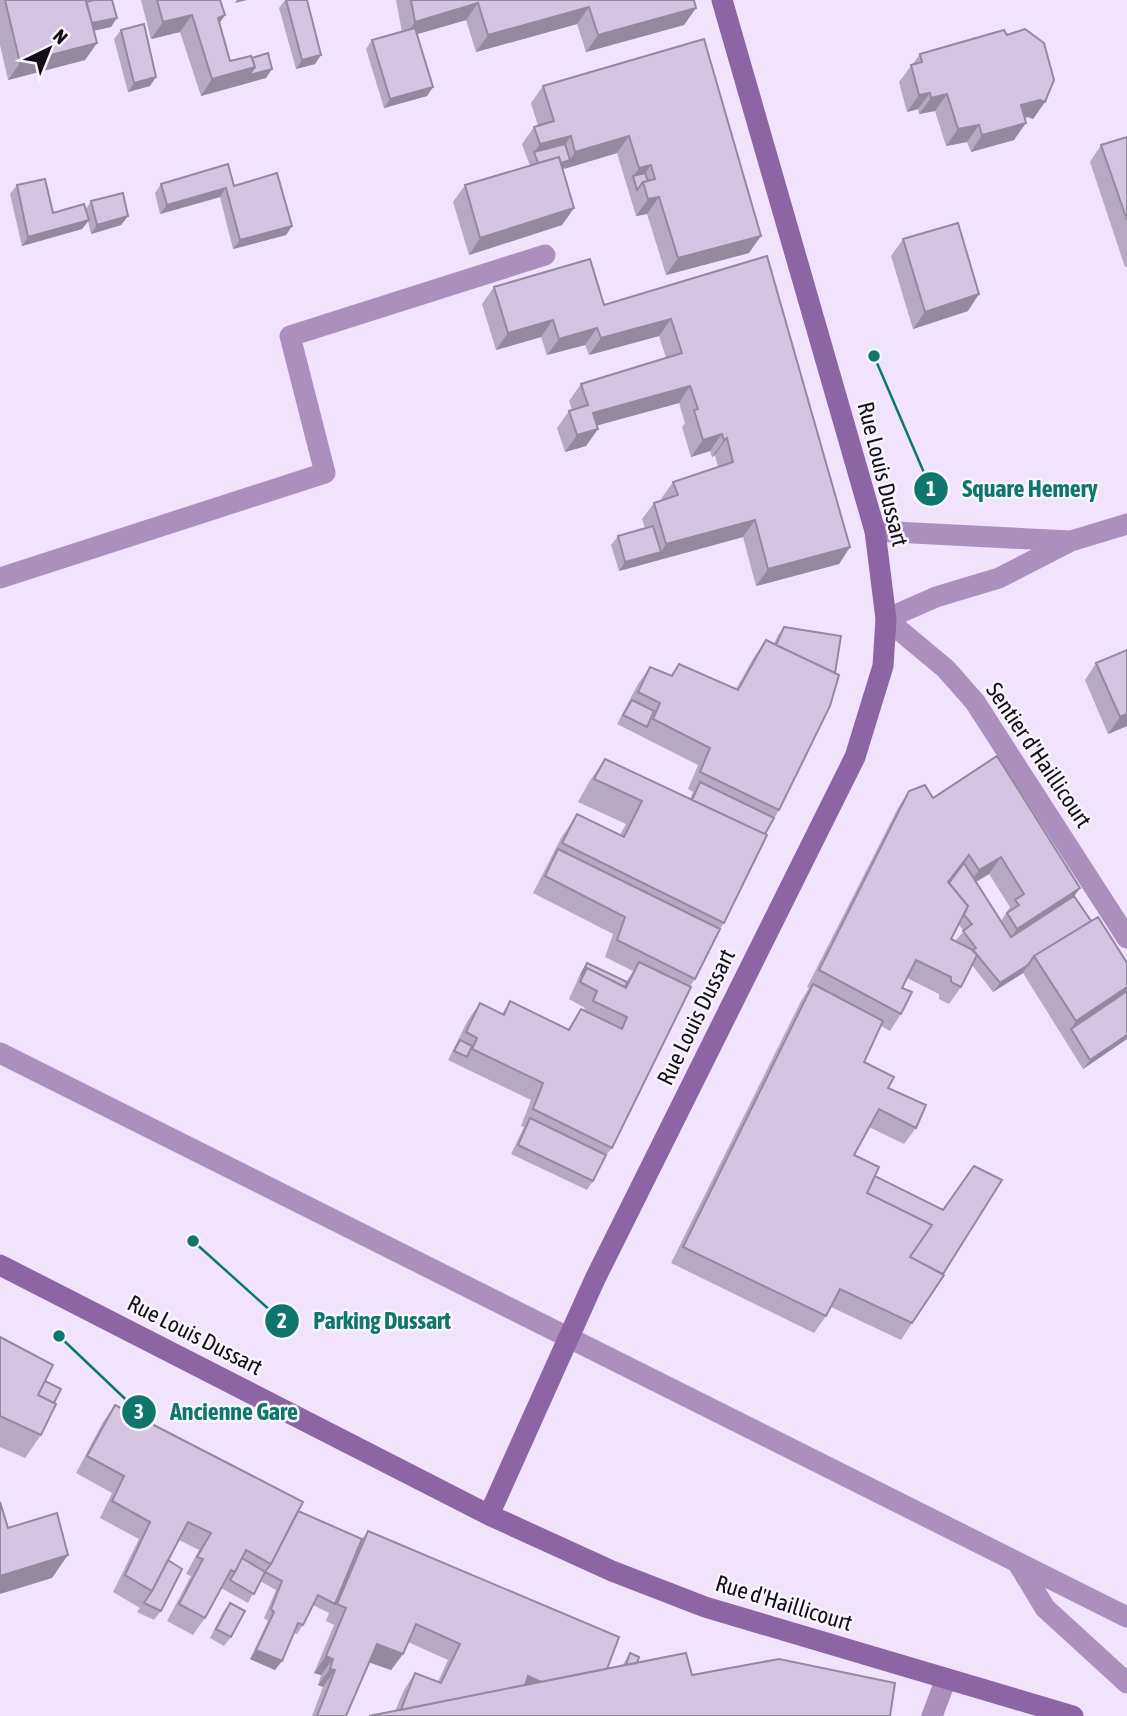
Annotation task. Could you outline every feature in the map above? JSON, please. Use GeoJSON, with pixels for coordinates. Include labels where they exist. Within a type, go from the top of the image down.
{"type":"FeatureCollection","features":[{"type":"Feature","properties":{"kind":"street","name":"Rue Louis Dussart"},"geometry":{"type":"LineString","coordinates":[[0,1265],[489,1516],[568,1338],[855,757],[883,666],[886,619],[875,531],[722,0]]}},
{"type":"Feature","properties":{"kind":"street"},"geometry":{"type":"LineString","coordinates":[[0,578],[325,473],[290,336],[545,255]]}},
{"type":"Feature","properties":{"kind":"street"},"geometry":{"type":"LineString","coordinates":[[886,619],[936,597],[999,578],[1071,541],[1127,524]]}},
{"type":"Feature","properties":{"kind":"street"},"geometry":{"type":"LineString","coordinates":[[875,531],[1071,541]]}},
{"type":"Feature","properties":{"kind":"street","name":"Sentier d'Haillicourt"},"geometry":{"type":"LineString","coordinates":[[886,619],[946,669],[975,702],[1127,938]]}},
{"type":"Feature","properties":{"kind":"street"},"geometry":{"type":"LineString","coordinates":[[0,1053],[1127,1617]]}},
{"type":"Feature","properties":{"kind":"street","name":"Rue d'Haillicourt"},"geometry":{"type":"LineString","coordinates":[[489,1516],[612,1571],[705,1607],[1073,1716]]}},
{"type":"Feature","properties":{"kind":"street"},"geometry":{"type":"LineString","coordinates":[[1020,1564],[1045,1608],[1127,1683]]}},
{"type":"Feature","properties":{"kind":"street"},"geometry":{"type":"LineString","coordinates":[[932,1716],[946,1679]]}},
{"type":"Feature","properties":{"kind":"building"},"geometry":{"type":"Polygon","coordinates":[[[5,0],[86,0],[97,43],[20,63],[5,0]]]}},
{"type":"Feature","properties":{"kind":"building"},"geometry":{"type":"Polygon","coordinates":[[[112,0],[117,18],[92,23],[86,2],[112,0]]]}},
{"type":"Feature","properties":{"kind":"building"},"geometry":{"type":"Polygon","coordinates":[[[157,0],[220,0],[225,15],[218,18],[230,61],[251,56],[255,67],[212,79],[192,15],[163,22],[157,0]]]}},
{"type":"Feature","properties":{"kind":"building"},"geometry":{"type":"Polygon","coordinates":[[[286,0],[307,0],[321,55],[302,60],[286,0]]]}},
{"type":"Feature","properties":{"kind":"building"},"geometry":{"type":"Polygon","coordinates":[[[411,0],[694,0],[696,8],[598,35],[589,7],[488,35],[478,3],[415,22],[411,0]]]}},
{"type":"Feature","properties":{"kind":"building"},"geometry":{"type":"Polygon","coordinates":[[[144,24],[156,77],[134,83],[121,30],[144,24]]]}},
{"type":"Feature","properties":{"kind":"building"},"geometry":{"type":"Polygon","coordinates":[[[415,28],[433,87],[390,99],[372,40],[415,28]]]}},
{"type":"Feature","properties":{"kind":"building"},"geometry":{"type":"Polygon","coordinates":[[[1025,29],[1044,43],[1054,80],[1045,102],[1040,100],[1021,105],[1026,123],[982,135],[979,125],[958,129],[947,94],[931,98],[930,93],[919,95],[911,65],[922,62],[920,54],[1004,30],[1007,35],[1025,29]]]}},
{"type":"Feature","properties":{"kind":"building"},"geometry":{"type":"Polygon","coordinates":[[[704,39],[761,236],[678,258],[659,197],[648,199],[643,182],[655,179],[651,165],[639,168],[629,136],[575,152],[571,136],[540,144],[534,127],[554,121],[543,86],[704,39]]]}},
{"type":"Feature","properties":{"kind":"building"},"geometry":{"type":"Polygon","coordinates":[[[268,53],[272,69],[249,75],[255,67],[252,58],[268,53]]]}},
{"type":"Feature","properties":{"kind":"building"},"geometry":{"type":"Polygon","coordinates":[[[1127,137],[1127,220],[1101,145],[1127,137]]]}},
{"type":"Feature","properties":{"kind":"building"},"geometry":{"type":"Polygon","coordinates":[[[565,144],[570,160],[561,163],[559,157],[538,163],[534,152],[565,144]]]}},
{"type":"Feature","properties":{"kind":"building"},"geometry":{"type":"Polygon","coordinates":[[[559,157],[574,208],[480,238],[465,185],[559,157]]]}},
{"type":"Feature","properties":{"kind":"building"},"geometry":{"type":"Polygon","coordinates":[[[228,164],[234,186],[277,173],[292,226],[240,240],[226,188],[167,205],[161,184],[228,164]]]}},
{"type":"Feature","properties":{"kind":"building"},"geometry":{"type":"Polygon","coordinates":[[[645,173],[648,181],[643,182],[637,190],[633,176],[645,173]]]}},
{"type":"Feature","properties":{"kind":"building"},"geometry":{"type":"Polygon","coordinates":[[[45,179],[53,213],[84,204],[89,220],[28,237],[17,185],[45,179]]]}},
{"type":"Feature","properties":{"kind":"building"},"geometry":{"type":"Polygon","coordinates":[[[123,193],[128,216],[97,225],[91,201],[123,193]]]}},
{"type":"Feature","properties":{"kind":"building"},"geometry":{"type":"Polygon","coordinates":[[[958,223],[979,294],[925,312],[903,239],[958,223]]]}},
{"type":"Feature","properties":{"kind":"building"},"geometry":{"type":"Polygon","coordinates":[[[767,256],[850,547],[768,569],[755,520],[666,544],[654,503],[678,495],[673,482],[733,462],[727,438],[724,440],[722,434],[703,440],[694,410],[698,409],[690,386],[593,413],[598,429],[577,435],[569,411],[588,405],[581,384],[682,353],[671,319],[601,338],[597,328],[559,339],[553,320],[508,333],[494,287],[590,259],[604,305],[767,256]]]}},
{"type":"Feature","properties":{"kind":"building"},"geometry":{"type":"Polygon","coordinates":[[[653,526],[661,552],[625,562],[618,536],[653,526]]]}},
{"type":"Feature","properties":{"kind":"building"},"geometry":{"type":"Polygon","coordinates":[[[784,627],[841,636],[835,673],[776,645],[784,627]]]}},
{"type":"Feature","properties":{"kind":"building"},"geometry":{"type":"Polygon","coordinates":[[[766,640],[839,675],[830,706],[779,810],[700,772],[710,748],[653,719],[660,703],[638,692],[650,667],[672,676],[679,664],[738,690],[766,640]]]}},
{"type":"Feature","properties":{"kind":"building"},"geometry":{"type":"Polygon","coordinates":[[[1127,650],[1127,714],[1120,717],[1096,663],[1127,650]]]}},
{"type":"Feature","properties":{"kind":"building"},"geometry":{"type":"Polygon","coordinates":[[[632,700],[654,711],[647,727],[623,715],[632,700]]]}},
{"type":"Feature","properties":{"kind":"building"},"geometry":{"type":"Polygon","coordinates":[[[997,756],[1080,888],[1017,929],[1007,913],[1019,905],[1015,900],[1024,894],[1001,857],[979,870],[969,855],[948,882],[968,906],[951,939],[977,955],[961,987],[951,982],[951,977],[916,960],[902,988],[912,992],[901,1014],[819,970],[909,791],[925,785],[933,798],[997,756]]]}},
{"type":"Feature","properties":{"kind":"building"},"geometry":{"type":"Polygon","coordinates":[[[605,759],[767,835],[724,923],[562,843],[577,814],[624,837],[642,801],[594,779],[605,759]]]}},
{"type":"Feature","properties":{"kind":"building"},"geometry":{"type":"Polygon","coordinates":[[[700,782],[774,818],[765,834],[692,800],[700,782]]]}},
{"type":"Feature","properties":{"kind":"building"},"geometry":{"type":"Polygon","coordinates":[[[558,849],[720,929],[695,979],[617,940],[625,917],[545,876],[558,849]]]}},
{"type":"Feature","properties":{"kind":"building"},"geometry":{"type":"Polygon","coordinates":[[[964,863],[1011,937],[1074,896],[1091,921],[1034,956],[1028,965],[1000,983],[973,950],[976,948],[963,931],[972,924],[964,915],[968,906],[949,883],[964,863]]]}},
{"type":"Feature","properties":{"kind":"building"},"geometry":{"type":"Polygon","coordinates":[[[1098,917],[1127,963],[1127,987],[1076,1021],[1034,956],[1098,917]]]}},
{"type":"Feature","properties":{"kind":"building"},"geometry":{"type":"Polygon","coordinates":[[[639,962],[691,987],[612,1148],[533,1109],[543,1083],[472,1049],[477,1038],[466,1032],[480,1003],[504,1015],[510,1001],[569,1030],[581,1009],[622,1029],[627,1017],[593,1001],[597,991],[580,982],[587,968],[626,988],[639,962]]]}},
{"type":"Feature","properties":{"kind":"building"},"geometry":{"type":"Polygon","coordinates":[[[587,963],[627,982],[625,987],[587,968],[581,976],[587,963]]]}},
{"type":"Feature","properties":{"kind":"building"},"geometry":{"type":"Polygon","coordinates":[[[813,984],[883,1021],[864,1062],[894,1077],[888,1088],[926,1105],[916,1128],[879,1109],[854,1155],[879,1167],[867,1193],[932,1225],[910,1257],[944,1275],[912,1323],[840,1289],[826,1316],[683,1247],[813,984]]]}},
{"type":"Feature","properties":{"kind":"building"},"geometry":{"type":"Polygon","coordinates":[[[1127,991],[1127,1035],[1090,1060],[1071,1029],[1127,991]]]}},
{"type":"Feature","properties":{"kind":"building"},"geometry":{"type":"Polygon","coordinates":[[[460,1040],[472,1046],[467,1057],[454,1051],[460,1040]]]}},
{"type":"Feature","properties":{"kind":"building"},"geometry":{"type":"Polygon","coordinates":[[[530,1118],[606,1155],[593,1181],[518,1145],[530,1118]]]}},
{"type":"Feature","properties":{"kind":"building"},"geometry":{"type":"Polygon","coordinates":[[[974,1166],[1002,1180],[943,1274],[910,1257],[932,1225],[867,1193],[875,1176],[943,1210],[974,1166]]]}},
{"type":"Feature","properties":{"kind":"building"},"geometry":{"type":"Polygon","coordinates":[[[0,1337],[53,1365],[38,1395],[56,1404],[41,1435],[0,1416],[0,1337]]]}},
{"type":"Feature","properties":{"kind":"building"},"geometry":{"type":"Polygon","coordinates":[[[45,1381],[61,1389],[54,1403],[38,1395],[45,1381]]]}},
{"type":"Feature","properties":{"kind":"building"},"geometry":{"type":"Polygon","coordinates":[[[115,1405],[303,1502],[271,1564],[246,1550],[235,1572],[231,1570],[205,1618],[179,1604],[203,1559],[197,1557],[211,1533],[188,1522],[152,1591],[125,1575],[150,1522],[112,1501],[124,1476],[87,1456],[115,1405]]]}},
{"type":"Feature","properties":{"kind":"building"},"geometry":{"type":"Polygon","coordinates":[[[0,1502],[8,1528],[57,1513],[68,1555],[0,1576],[0,1502]]]}},
{"type":"Feature","properties":{"kind":"building"},"geometry":{"type":"Polygon","coordinates":[[[298,1511],[362,1539],[335,1604],[318,1595],[303,1625],[298,1623],[282,1661],[256,1650],[274,1612],[271,1609],[282,1581],[265,1572],[298,1511]]]}},
{"type":"Feature","properties":{"kind":"building"},"geometry":{"type":"Polygon","coordinates":[[[368,1531],[619,1637],[607,1669],[541,1682],[528,1676],[525,1685],[401,1710],[415,1673],[441,1683],[460,1644],[416,1624],[403,1654],[377,1644],[346,1716],[317,1716],[335,1670],[330,1669],[333,1659],[326,1656],[346,1608],[337,1604],[368,1531]]]}},
{"type":"Feature","properties":{"kind":"building"},"geometry":{"type":"Polygon","coordinates":[[[242,1558],[265,1572],[254,1594],[230,1580],[242,1558]]]}},
{"type":"Feature","properties":{"kind":"building"},"geometry":{"type":"Polygon","coordinates":[[[168,1560],[182,1569],[161,1611],[144,1603],[168,1560]]]}},
{"type":"Feature","properties":{"kind":"building"},"geometry":{"type":"Polygon","coordinates":[[[230,1603],[245,1611],[231,1637],[216,1629],[230,1603]]]}},
{"type":"Feature","properties":{"kind":"building"},"geometry":{"type":"Polygon","coordinates":[[[630,1653],[639,1657],[637,1663],[626,1665],[630,1653]]]}},
{"type":"Feature","properties":{"kind":"building"},"geometry":{"type":"Polygon","coordinates":[[[686,1653],[692,1675],[779,1659],[895,1683],[890,1716],[369,1716],[686,1653]]]}},
{"type":"Feature","properties":{"kind":"place","name":"Square Hemery"},"geometry":{"type":"Point","coordinates":[874,356]}},
{"type":"Feature","properties":{"kind":"place","name":"Parking Dussart"},"geometry":{"type":"Point","coordinates":[193,1241]}},
{"type":"Feature","properties":{"kind":"place","name":"Ancienne Gare"},"geometry":{"type":"Point","coordinates":[59,1336]}}]}
